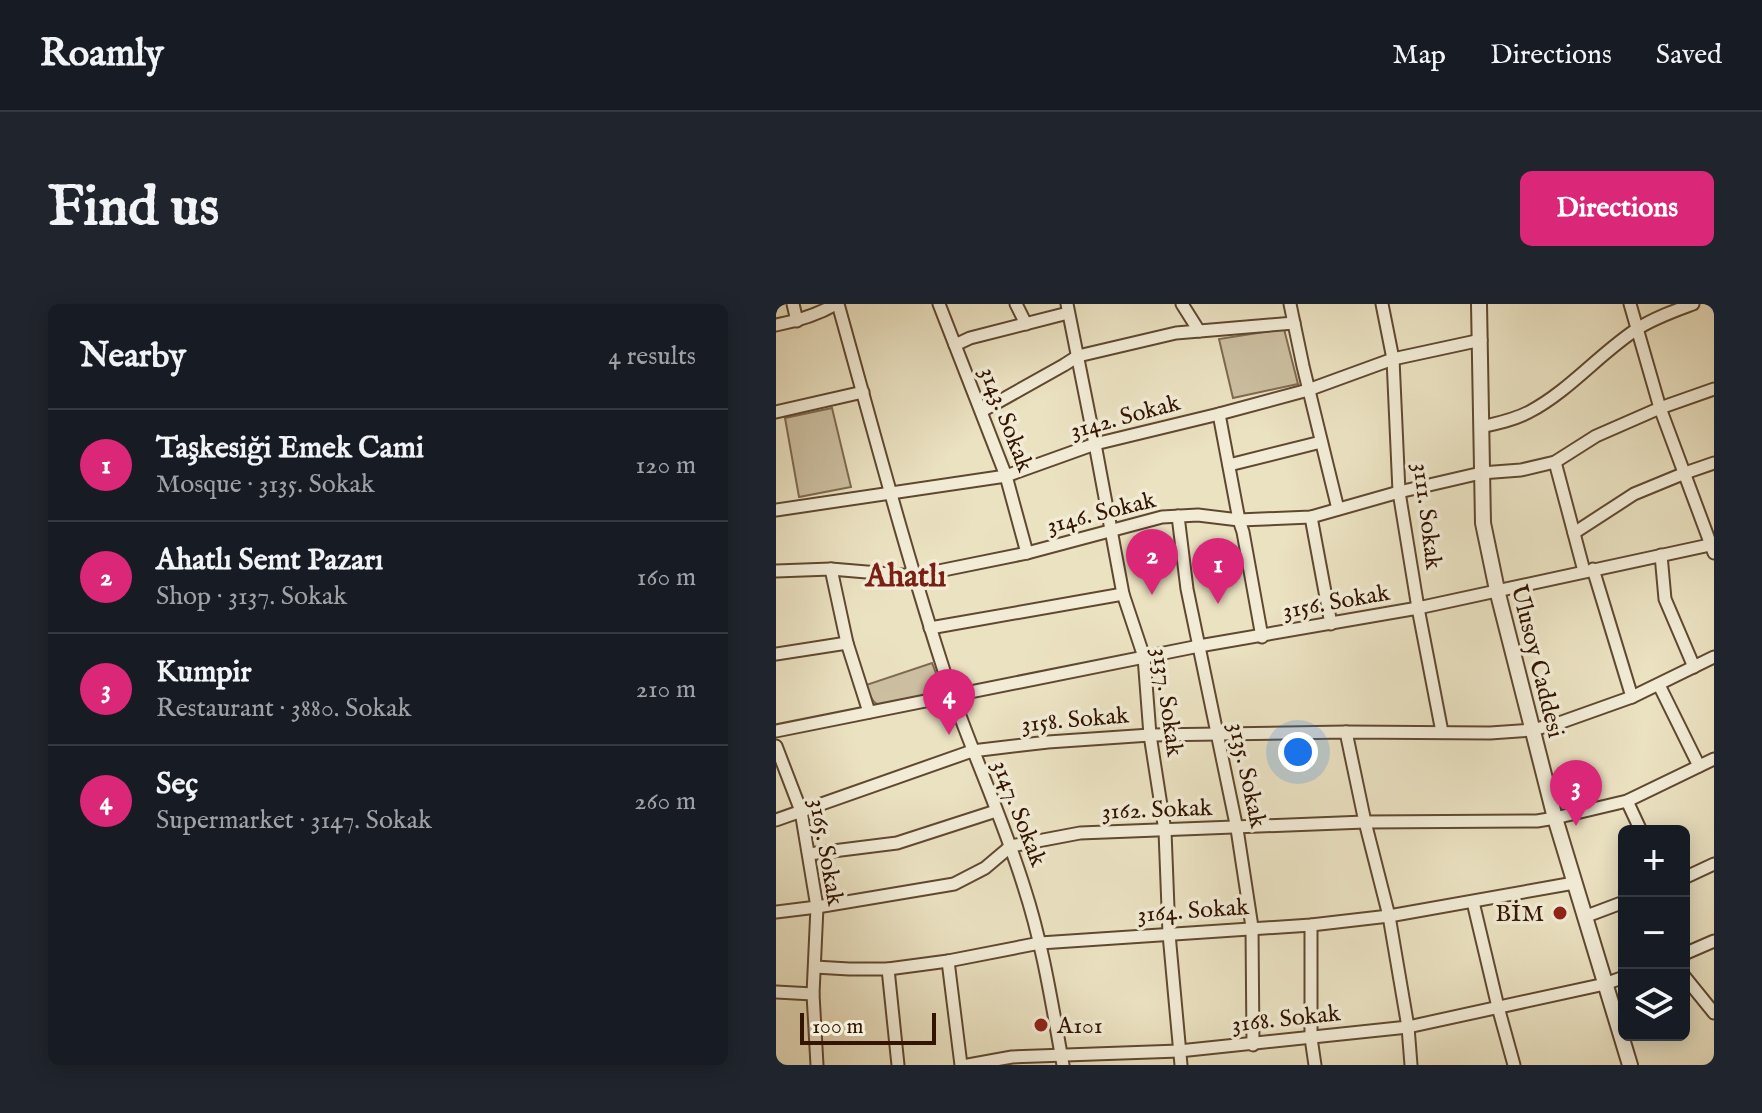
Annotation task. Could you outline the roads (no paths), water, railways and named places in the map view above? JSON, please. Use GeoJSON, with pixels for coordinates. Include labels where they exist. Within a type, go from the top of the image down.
{"type":"FeatureCollection","features":[{"type":"Feature","properties":{"kind":"street"},"geometry":{"type":"LineString","coordinates":[[793,304],[797,321]]}},
{"type":"Feature","properties":{"kind":"street"},"geometry":{"type":"LineString","coordinates":[[776,325],[797,321],[837,304]]}},
{"type":"Feature","properties":{"kind":"street","name":"3147. Sokak"},"geometry":{"type":"LineString","coordinates":[[837,304],[930,628],[972,751],[1011,846],[1040,943],[1062,1060]]}},
{"type":"Feature","properties":{"kind":"street","name":"3143. Sokak"},"geometry":{"type":"LineString","coordinates":[[939,304],[1006,476],[1027,553]]}},
{"type":"Feature","properties":{"kind":"street"},"geometry":{"type":"LineString","coordinates":[[1016,304],[1026,324]]}},
{"type":"Feature","properties":{"kind":"street"},"geometry":{"type":"LineString","coordinates":[[1182,304],[1199,331]]}},
{"type":"Feature","properties":{"kind":"street"},"geometry":{"type":"LineString","coordinates":[[1290,304],[1338,509]]}},
{"type":"Feature","properties":{"kind":"street","name":"3111. Sokak"},"geometry":{"type":"LineString","coordinates":[[1382,304],[1393,359],[1399,492],[1442,732]]}},
{"type":"Feature","properties":{"kind":"street","name":"Ulusoy Caddesi"},"geometry":{"type":"LineString","coordinates":[[1479,304],[1483,523],[1555,818],[1630,1065]]}},
{"type":"Feature","properties":{"kind":"street"},"geometry":{"type":"LineString","coordinates":[[1630,304],[1660,408],[1713,547]]}},
{"type":"Feature","properties":{"kind":"street"},"geometry":{"type":"LineString","coordinates":[[1481,427],[1506,421],[1537,407],[1637,329],[1693,304]]}},
{"type":"Feature","properties":{"kind":"street"},"geometry":{"type":"LineString","coordinates":[[955,345],[1067,309]]}},
{"type":"Feature","properties":{"kind":"street","name":"3137. Sokak"},"geometry":{"type":"LineString","coordinates":[[1067,309],[1123,594],[1144,657],[1150,735],[1165,831],[1169,934],[1181,1065]]}},
{"type":"Feature","properties":{"kind":"street"},"geometry":{"type":"LineString","coordinates":[[982,411],[1078,356],[1176,333],[1294,323]]}},
{"type":"Feature","properties":{"kind":"street","name":"3142. Sokak"},"geometry":{"type":"LineString","coordinates":[[776,510],[1006,476],[1095,444],[1308,390],[1393,359],[1481,340]]}},
{"type":"Feature","properties":{"kind":"street"},"geometry":{"type":"LineString","coordinates":[[1632,697],[1574,533],[1555,462],[1596,436],[1714,389]]}},
{"type":"Feature","properties":{"kind":"street"},"geometry":{"type":"LineString","coordinates":[[776,412],[863,392]]}},
{"type":"Feature","properties":{"kind":"street"},"geometry":{"type":"LineString","coordinates":[[1219,414],[1262,637]]}},
{"type":"Feature","properties":{"kind":"street"},"geometry":{"type":"LineString","coordinates":[[1229,465],[1321,442]]}},
{"type":"Feature","properties":{"kind":"street","name":"3146. Sokak"},"geometry":{"type":"LineString","coordinates":[[777,568],[914,576],[1027,553],[1162,517],[1198,515],[1239,520],[1311,517],[1481,473],[1521,470],[1555,462]]}},
{"type":"Feature","properties":{"kind":"street"},"geometry":{"type":"LineString","coordinates":[[1574,533],[1634,494],[1714,463]]}},
{"type":"Feature","properties":{"kind":"street","name":"3135. Sokak"},"geometry":{"type":"LineString","coordinates":[[1178,516],[1187,589],[1237,829],[1252,927],[1253,1045]]}},
{"type":"Feature","properties":{"kind":"street"},"geometry":{"type":"LineString","coordinates":[[1311,517],[1331,624]]}},
{"type":"Feature","properties":{"kind":"street","name":"3156. Sokak"},"geometry":{"type":"LineString","coordinates":[[776,731],[1199,646],[1418,608],[1588,570],[1713,547]]}},
{"type":"Feature","properties":{"kind":"street"},"geometry":{"type":"LineString","coordinates":[[1661,555],[1665,599],[1694,667]]}},
{"type":"Feature","properties":{"kind":"street"},"geometry":{"type":"LineString","coordinates":[[831,569],[847,643],[869,712]]}},
{"type":"Feature","properties":{"kind":"street"},"geometry":{"type":"LineString","coordinates":[[930,628],[1123,594]]}},
{"type":"Feature","properties":{"kind":"street"},"geometry":{"type":"LineString","coordinates":[[776,654],[847,643]]}},
{"type":"Feature","properties":{"kind":"street","name":"3158. Sokak"},"geometry":{"type":"LineString","coordinates":[[776,820],[972,751],[1150,735],[1490,733],[1532,730],[1632,697],[1714,657]]}},
{"type":"Feature","properties":{"kind":"street"},"geometry":{"type":"LineString","coordinates":[[1659,685],[1699,766]]}},
{"type":"Feature","properties":{"kind":"street"},"geometry":{"type":"LineString","coordinates":[[1346,732],[1389,916],[1408,1027],[1411,1065]]}},
{"type":"Feature","properties":{"kind":"street","name":"3165. Sokak"},"geometry":{"type":"LineString","coordinates":[[776,746],[801,811],[817,907],[813,994],[817,1065]]}},
{"type":"Feature","properties":{"kind":"street","name":"3162. Sokak"},"geometry":{"type":"LineString","coordinates":[[776,912],[954,884],[985,868],[1011,846],[1080,833],[1365,822],[1537,821],[1627,801],[1714,759]]}},
{"type":"Feature","properties":{"kind":"street"},"geometry":{"type":"LineString","coordinates":[[1627,801],[1638,825]]}},
{"type":"Feature","properties":{"kind":"street"},"geometry":{"type":"LineString","coordinates":[[809,854],[897,843],[996,811]]}},
{"type":"Feature","properties":{"kind":"street"},"geometry":{"type":"LineString","coordinates":[[1690,875],[1714,864]]}},
{"type":"Feature","properties":{"kind":"street","name":"3164. Sokak"},"geometry":{"type":"LineString","coordinates":[[815,967],[888,969],[1040,943],[1311,925],[1389,916],[1574,883]]}},
{"type":"Feature","properties":{"kind":"street"},"geometry":{"type":"LineString","coordinates":[[1473,902],[1514,1065]]}},
{"type":"Feature","properties":{"kind":"street"},"geometry":{"type":"LineString","coordinates":[[1584,917],[1618,904]]}},
{"type":"Feature","properties":{"kind":"street"},"geometry":{"type":"LineString","coordinates":[[1311,925],[1311,1038],[1315,1065]]}},
{"type":"Feature","properties":{"kind":"street"},"geometry":{"type":"LineString","coordinates":[[1690,951],[1714,941]]}},
{"type":"Feature","properties":{"kind":"street"},"geometry":{"type":"LineString","coordinates":[[948,961],[961,1065]]}},
{"type":"Feature","properties":{"kind":"street"},"geometry":{"type":"LineString","coordinates":[[888,969],[898,1065]]}},
{"type":"Feature","properties":{"kind":"street","name":"3168. Sokak"},"geometry":{"type":"LineString","coordinates":[[973,1064],[1012,1057],[1062,1060],[1253,1045],[1408,1027],[1618,979]]}},
{"type":"Feature","properties":{"kind":"street"},"geometry":{"type":"LineString","coordinates":[[1690,983],[1714,1013]]}},
{"type":"Feature","properties":{"kind":"street"},"geometry":{"type":"LineString","coordinates":[[776,992],[813,994]]}},
{"type":"Feature","properties":{"kind":"place","name":"Ahatlı Semt Pazarı"},"geometry":{"type":"Point","coordinates":[1152,595]}},
{"type":"Feature","properties":{"kind":"place","name":"Taşkesiği Emek Cami"},"geometry":{"type":"Point","coordinates":[1218,604]}},
{"type":"Feature","properties":{"kind":"place","name":"Seç"},"geometry":{"type":"Point","coordinates":[949,735]}},
{"type":"Feature","properties":{"kind":"place","name":"Kumpir"},"geometry":{"type":"Point","coordinates":[1576,826]}},
{"type":"Feature","properties":{"kind":"place","name":"BİM"},"geometry":{"type":"Point","coordinates":[1560,913]}},
{"type":"Feature","properties":{"kind":"place","name":"A101"},"geometry":{"type":"Point","coordinates":[1041,1025]}},
{"type":"Feature","properties":{"kind":"district","name":"Ahatlı"},"geometry":{"type":"Point","coordinates":[906,575]}}]}
